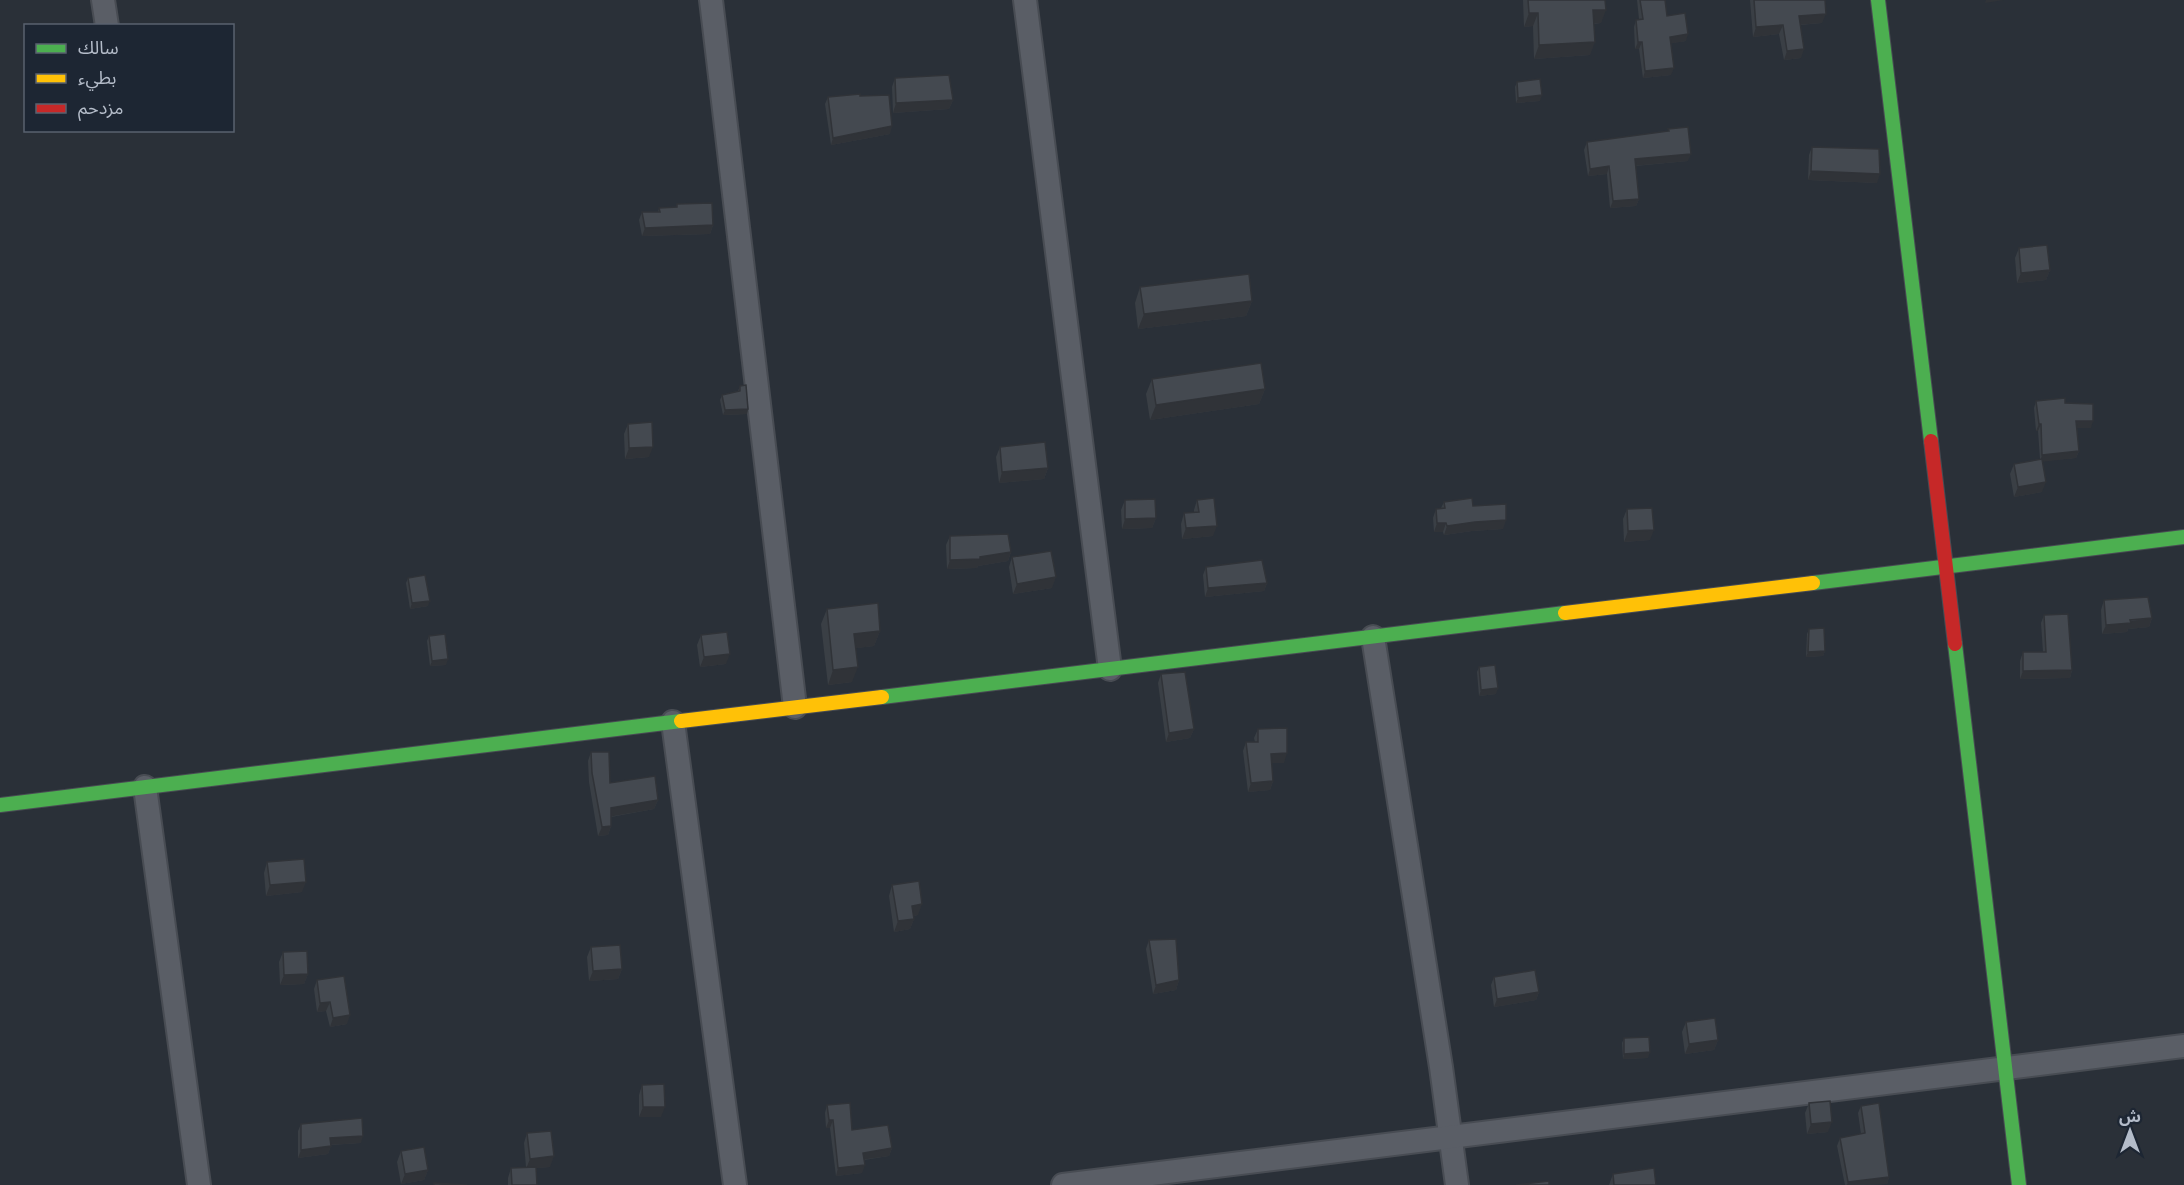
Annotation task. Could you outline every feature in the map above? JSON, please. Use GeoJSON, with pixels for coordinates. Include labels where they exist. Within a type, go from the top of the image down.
{"type":"FeatureCollection","features":[{"type":"Feature","properties":{"kind":"street"},"geometry":{"type":"LineString","coordinates":[[103,0],[107,24]]}},
{"type":"Feature","properties":{"kind":"street"},"geometry":{"type":"LineString","coordinates":[[711,0],[795,707]]}},
{"type":"Feature","properties":{"kind":"street"},"geometry":{"type":"LineString","coordinates":[[1025,0],[1110,669]]}},
{"type":"Feature","properties":{"kind":"street"},"geometry":{"type":"LineString","coordinates":[[1878,0],[2019,1185]]}},
{"type":"Feature","properties":{"kind":"street"},"geometry":{"type":"LineString","coordinates":[[0,805],[2184,537]]}},
{"type":"Feature","properties":{"kind":"street"},"geometry":{"type":"LineString","coordinates":[[1373,637],[1457,1185]]}},
{"type":"Feature","properties":{"kind":"street"},"geometry":{"type":"LineString","coordinates":[[673,722],[735,1185]]}},
{"type":"Feature","properties":{"kind":"street"},"geometry":{"type":"LineString","coordinates":[[146,787],[199,1185]]}},
{"type":"Feature","properties":{"kind":"street"},"geometry":{"type":"LineString","coordinates":[[1063,1185],[2184,1046]]}},
{"type":"Feature","properties":{"kind":"building"},"geometry":{"type":"Polygon","coordinates":[[[1528,0],[1605,0],[1606,10],[1593,10],[1595,42],[1539,45],[1538,13],[1529,13],[1528,0]]]}},
{"type":"Feature","properties":{"kind":"building"},"geometry":{"type":"Polygon","coordinates":[[[1640,0],[1665,0],[1667,16],[1685,13],[1688,34],[1670,37],[1674,68],[1645,71],[1642,42],[1638,42],[1636,20],[1643,19],[1640,0]]]}},
{"type":"Feature","properties":{"kind":"building"},"geometry":{"type":"Polygon","coordinates":[[[1754,0],[1825,0],[1826,14],[1799,16],[1804,49],[1787,51],[1783,25],[1756,27],[1754,0]]]}},
{"type":"Feature","properties":{"kind":"building"},"geometry":{"type":"Polygon","coordinates":[[[949,75],[953,100],[896,103],[895,78],[949,75]]]}},
{"type":"Feature","properties":{"kind":"building"},"geometry":{"type":"Polygon","coordinates":[[[1540,79],[1542,95],[1518,98],[1517,82],[1540,79]]]}},
{"type":"Feature","properties":{"kind":"building"},"geometry":{"type":"Polygon","coordinates":[[[860,94],[860,96],[889,95],[892,126],[833,138],[828,97],[860,94]]]}},
{"type":"Feature","properties":{"kind":"building"},"geometry":{"type":"Polygon","coordinates":[[[1688,127],[1691,154],[1635,159],[1639,199],[1613,201],[1609,166],[1590,169],[1587,142],[1688,127]]]}},
{"type":"Feature","properties":{"kind":"building"},"geometry":{"type":"Polygon","coordinates":[[[1812,147],[1879,149],[1880,174],[1811,171],[1812,147]]]}},
{"type":"Feature","properties":{"kind":"building"},"geometry":{"type":"Polygon","coordinates":[[[712,203],[713,225],[645,228],[642,212],[660,212],[659,208],[677,207],[677,204],[712,203]]]}},
{"type":"Feature","properties":{"kind":"building"},"geometry":{"type":"Polygon","coordinates":[[[2047,245],[2050,270],[2021,273],[2019,248],[2047,245]]]}},
{"type":"Feature","properties":{"kind":"building"},"geometry":{"type":"Polygon","coordinates":[[[1249,274],[1252,301],[1144,314],[1140,287],[1249,274]]]}},
{"type":"Feature","properties":{"kind":"building"},"geometry":{"type":"Polygon","coordinates":[[[1261,363],[1265,389],[1156,405],[1152,379],[1261,363]]]}},
{"type":"Feature","properties":{"kind":"building"},"geometry":{"type":"Polygon","coordinates":[[[746,385],[748,409],[725,410],[722,395],[740,391],[740,386],[746,385]]]}},
{"type":"Feature","properties":{"kind":"building"},"geometry":{"type":"Polygon","coordinates":[[[2065,398],[2065,403],[2093,404],[2093,421],[2076,421],[2079,451],[2042,455],[2041,424],[2039,424],[2036,401],[2065,398]]]}},
{"type":"Feature","properties":{"kind":"building"},"geometry":{"type":"Polygon","coordinates":[[[652,422],[653,447],[629,448],[628,424],[652,422]]]}},
{"type":"Feature","properties":{"kind":"building"},"geometry":{"type":"Polygon","coordinates":[[[1045,442],[1048,468],[1002,472],[1000,447],[1045,442]]]}},
{"type":"Feature","properties":{"kind":"building"},"geometry":{"type":"Polygon","coordinates":[[[2042,459],[2046,482],[2018,487],[2014,464],[2042,459]]]}},
{"type":"Feature","properties":{"kind":"building"},"geometry":{"type":"Polygon","coordinates":[[[1214,498],[1217,526],[1186,528],[1184,513],[1199,512],[1197,500],[1214,498]]]}},
{"type":"Feature","properties":{"kind":"building"},"geometry":{"type":"Polygon","coordinates":[[[1472,498],[1473,506],[1506,504],[1506,520],[1447,526],[1446,523],[1437,523],[1436,509],[1445,508],[1444,502],[1472,498]]]}},
{"type":"Feature","properties":{"kind":"building"},"geometry":{"type":"Polygon","coordinates":[[[1155,499],[1156,518],[1125,519],[1125,500],[1155,499]]]}},
{"type":"Feature","properties":{"kind":"building"},"geometry":{"type":"Polygon","coordinates":[[[1652,508],[1654,530],[1628,531],[1627,509],[1652,508]]]}},
{"type":"Feature","properties":{"kind":"building"},"geometry":{"type":"Polygon","coordinates":[[[1008,534],[1011,552],[980,557],[980,559],[950,560],[950,536],[1008,534]]]}},
{"type":"Feature","properties":{"kind":"building"},"geometry":{"type":"Polygon","coordinates":[[[1051,551],[1056,577],[1017,584],[1012,557],[1051,551]]]}},
{"type":"Feature","properties":{"kind":"building"},"geometry":{"type":"Polygon","coordinates":[[[1262,560],[1267,583],[1208,588],[1206,567],[1262,560]]]}},
{"type":"Feature","properties":{"kind":"building"},"geometry":{"type":"Polygon","coordinates":[[[425,575],[430,601],[412,603],[408,578],[425,575]]]}},
{"type":"Feature","properties":{"kind":"building"},"geometry":{"type":"Polygon","coordinates":[[[2148,597],[2152,618],[2106,625],[2104,600],[2148,597]]]}},
{"type":"Feature","properties":{"kind":"building"},"geometry":{"type":"Polygon","coordinates":[[[878,603],[880,631],[854,634],[858,667],[833,670],[827,609],[878,603]]]}},
{"type":"Feature","properties":{"kind":"building"},"geometry":{"type":"Polygon","coordinates":[[[2068,614],[2072,670],[2023,671],[2023,652],[2046,652],[2044,615],[2068,614]]]}},
{"type":"Feature","properties":{"kind":"building"},"geometry":{"type":"Polygon","coordinates":[[[1824,628],[1825,651],[1808,652],[1809,629],[1824,628]]]}},
{"type":"Feature","properties":{"kind":"building"},"geometry":{"type":"Polygon","coordinates":[[[727,632],[730,654],[704,657],[701,635],[727,632]]]}},
{"type":"Feature","properties":{"kind":"building"},"geometry":{"type":"Polygon","coordinates":[[[445,634],[448,659],[432,661],[429,636],[445,634]]]}},
{"type":"Feature","properties":{"kind":"building"},"geometry":{"type":"Polygon","coordinates":[[[1495,665],[1498,688],[1481,690],[1479,667],[1495,665]]]}},
{"type":"Feature","properties":{"kind":"building"},"geometry":{"type":"Polygon","coordinates":[[[1185,672],[1194,729],[1169,733],[1161,674],[1185,672]]]}},
{"type":"Feature","properties":{"kind":"building"},"geometry":{"type":"Polygon","coordinates":[[[1287,728],[1287,753],[1271,754],[1273,781],[1251,783],[1246,742],[1258,742],[1258,729],[1287,728]]]}},
{"type":"Feature","properties":{"kind":"building"},"geometry":{"type":"Polygon","coordinates":[[[591,752],[609,752],[610,783],[655,776],[658,800],[611,808],[611,826],[602,827],[592,773],[591,752]]]}},
{"type":"Feature","properties":{"kind":"building"},"geometry":{"type":"Polygon","coordinates":[[[304,859],[306,882],[270,885],[267,862],[304,859]]]}},
{"type":"Feature","properties":{"kind":"building"},"geometry":{"type":"Polygon","coordinates":[[[919,881],[922,904],[912,906],[914,919],[898,921],[892,885],[919,881]]]}},
{"type":"Feature","properties":{"kind":"building"},"geometry":{"type":"Polygon","coordinates":[[[1176,939],[1179,980],[1156,985],[1149,940],[1176,939]]]}},
{"type":"Feature","properties":{"kind":"building"},"geometry":{"type":"Polygon","coordinates":[[[620,945],[622,969],[593,971],[591,947],[620,945]]]}},
{"type":"Feature","properties":{"kind":"building"},"geometry":{"type":"Polygon","coordinates":[[[307,951],[308,974],[284,975],[283,952],[307,951]]]}},
{"type":"Feature","properties":{"kind":"building"},"geometry":{"type":"Polygon","coordinates":[[[1535,970],[1539,992],[1497,999],[1494,977],[1535,970]]]}},
{"type":"Feature","properties":{"kind":"building"},"geometry":{"type":"Polygon","coordinates":[[[344,976],[350,1015],[333,1018],[330,1002],[320,1003],[317,980],[344,976]]]}},
{"type":"Feature","properties":{"kind":"building"},"geometry":{"type":"Polygon","coordinates":[[[1715,1018],[1718,1040],[1689,1044],[1686,1022],[1715,1018]]]}},
{"type":"Feature","properties":{"kind":"building"},"geometry":{"type":"Polygon","coordinates":[[[1649,1037],[1650,1052],[1624,1054],[1624,1038],[1649,1037]]]}},
{"type":"Feature","properties":{"kind":"building"},"geometry":{"type":"Polygon","coordinates":[[[664,1084],[665,1107],[643,1107],[642,1085],[664,1084]]]}},
{"type":"Feature","properties":{"kind":"building"},"geometry":{"type":"Polygon","coordinates":[[[1830,1101],[1832,1122],[1811,1124],[1809,1103],[1830,1101]]]}},
{"type":"Feature","properties":{"kind":"building"},"geometry":{"type":"Polygon","coordinates":[[[850,1103],[852,1130],[888,1125],[892,1148],[863,1153],[865,1165],[838,1168],[833,1120],[829,1120],[827,1105],[850,1103]]]}},
{"type":"Feature","properties":{"kind":"building"},"geometry":{"type":"Polygon","coordinates":[[[1879,1103],[1889,1177],[1848,1182],[1840,1138],[1865,1133],[1861,1106],[1879,1103]]]}},
{"type":"Feature","properties":{"kind":"building"},"geometry":{"type":"Polygon","coordinates":[[[362,1118],[363,1136],[330,1138],[331,1146],[301,1150],[301,1124],[362,1118]]]}},
{"type":"Feature","properties":{"kind":"building"},"geometry":{"type":"Polygon","coordinates":[[[551,1131],[554,1156],[530,1159],[527,1133],[551,1131]]]}},
{"type":"Feature","properties":{"kind":"building"},"geometry":{"type":"Polygon","coordinates":[[[424,1147],[428,1170],[405,1174],[401,1151],[424,1147]]]}},
{"type":"Feature","properties":{"kind":"building"},"geometry":{"type":"Polygon","coordinates":[[[536,1167],[537,1185],[512,1185],[511,1168],[536,1167]]]}},
{"type":"Feature","properties":{"kind":"building"},"geometry":{"type":"Polygon","coordinates":[[[1654,1168],[1656,1185],[1614,1185],[1613,1174],[1654,1168]]]}},
{"type":"Feature","properties":{"kind":"building"},"geometry":{"type":"Polygon","coordinates":[[[1549,1181],[1549,1185],[1516,1185],[1549,1181]]]}},
{"type":"Feature","properties":{"kind":"building"},"geometry":{"type":"Polygon","coordinates":[[[434,1183],[467,1185],[434,1185],[434,1183]]]}},
{"type":"Feature","properties":{"kind":"traffic: fast"},"geometry":{"type":"LineString","coordinates":[[1878,0],[1931,441]]}},
{"type":"Feature","properties":{"kind":"traffic: fast"},"geometry":{"type":"LineString","coordinates":[[1813,583],[2184,537]]}},
{"type":"Feature","properties":{"kind":"traffic: fast"},"geometry":{"type":"LineString","coordinates":[[882,697],[1565,613]]}},
{"type":"Feature","properties":{"kind":"traffic: fast"},"geometry":{"type":"LineString","coordinates":[[1955,644],[2019,1185]]}},
{"type":"Feature","properties":{"kind":"traffic: fast"},"geometry":{"type":"LineString","coordinates":[[0,805],[681,721]]}},
{"type":"Feature","properties":{"kind":"traffic: slow"},"geometry":{"type":"LineString","coordinates":[[1565,613],[1813,583]]}},
{"type":"Feature","properties":{"kind":"traffic: slow"},"geometry":{"type":"LineString","coordinates":[[681,721],[882,697]]}},
{"type":"Feature","properties":{"kind":"traffic: jam"},"geometry":{"type":"LineString","coordinates":[[1931,441],[1955,644]]}}]}
